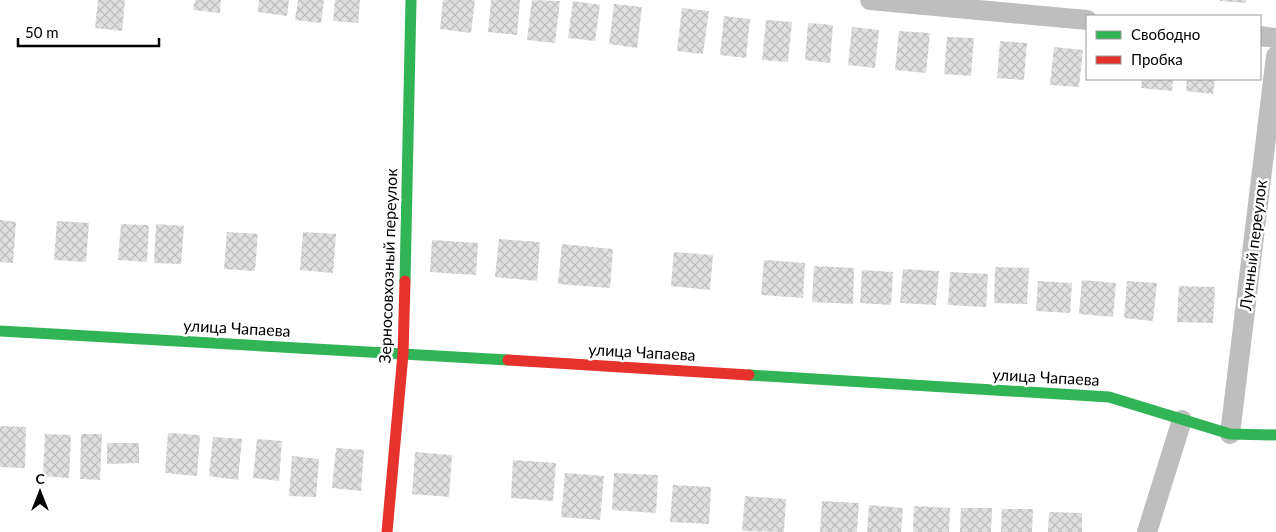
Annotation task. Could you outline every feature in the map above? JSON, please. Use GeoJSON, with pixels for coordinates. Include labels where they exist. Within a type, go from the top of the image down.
{"type":"FeatureCollection","features":[{"type":"Feature","properties":{"kind":"street","name":"Зерносовхозный переулок"},"geometry":{"type":"LineString","coordinates":[[387,532],[403,354],[411,0]]}},
{"type":"Feature","properties":{"kind":"street"},"geometry":{"type":"LineString","coordinates":[[870,0],[1086,20]]}},
{"type":"Feature","properties":{"kind":"street"},"geometry":{"type":"LineString","coordinates":[[1261,36],[1276,38]]}},
{"type":"Feature","properties":{"kind":"street","name":"Лунный переулок"},"geometry":{"type":"LineString","coordinates":[[1230,434],[1276,56]]}},
{"type":"Feature","properties":{"kind":"street","name":"улица Чапаева"},"geometry":{"type":"LineString","coordinates":[[0,332],[403,354],[1108,397],[1230,434],[1276,435]]}},
{"type":"Feature","properties":{"kind":"street"},"geometry":{"type":"LineString","coordinates":[[1147,532],[1182,420]]}},
{"type":"Feature","properties":{"kind":"building"},"geometry":{"type":"Polygon","coordinates":[[[98,0],[125,0],[122,31],[95,28],[98,0]]]}},
{"type":"Feature","properties":{"kind":"building"},"geometry":{"type":"Polygon","coordinates":[[[195,0],[221,0],[220,13],[193,10],[195,0]]]}},
{"type":"Feature","properties":{"kind":"building"},"geometry":{"type":"Polygon","coordinates":[[[259,0],[289,0],[287,16],[258,12],[259,0]]]}},
{"type":"Feature","properties":{"kind":"building"},"geometry":{"type":"Polygon","coordinates":[[[298,0],[324,0],[321,23],[295,20],[298,0]]]}},
{"type":"Feature","properties":{"kind":"building"},"geometry":{"type":"Polygon","coordinates":[[[335,0],[360,0],[358,23],[333,21],[335,0]]]}},
{"type":"Feature","properties":{"kind":"building"},"geometry":{"type":"Polygon","coordinates":[[[443,0],[475,0],[471,33],[440,29],[443,0]]]}},
{"type":"Feature","properties":{"kind":"building"},"geometry":{"type":"Polygon","coordinates":[[[491,0],[520,0],[517,35],[488,32],[491,0]]]}},
{"type":"Feature","properties":{"kind":"building"},"geometry":{"type":"Polygon","coordinates":[[[532,0],[560,1],[555,43],[527,40],[532,0]]]}},
{"type":"Feature","properties":{"kind":"building"},"geometry":{"type":"Polygon","coordinates":[[[1246,0],[1246,3],[1220,1],[1246,0]]]}},
{"type":"Feature","properties":{"kind":"building"},"geometry":{"type":"Polygon","coordinates":[[[573,1],[600,5],[595,41],[568,38],[573,1]]]}},
{"type":"Feature","properties":{"kind":"building"},"geometry":{"type":"Polygon","coordinates":[[[614,4],[642,7],[637,48],[609,44],[614,4]]]}},
{"type":"Feature","properties":{"kind":"building"},"geometry":{"type":"Polygon","coordinates":[[[682,8],[709,11],[703,54],[677,51],[682,8]]]}},
{"type":"Feature","properties":{"kind":"building"},"geometry":{"type":"Polygon","coordinates":[[[724,16],[750,19],[746,58],[720,55],[724,16]]]}},
{"type":"Feature","properties":{"kind":"building"},"geometry":{"type":"Polygon","coordinates":[[[766,20],[792,22],[788,62],[762,60],[766,20]]]}},
{"type":"Feature","properties":{"kind":"building"},"geometry":{"type":"Polygon","coordinates":[[[808,23],[833,25],[830,63],[805,60],[808,23]]]}},
{"type":"Feature","properties":{"kind":"building"},"geometry":{"type":"Polygon","coordinates":[[[852,27],[879,30],[875,68],[848,65],[852,27]]]}},
{"type":"Feature","properties":{"kind":"building"},"geometry":{"type":"Polygon","coordinates":[[[899,31],[930,33],[926,73],[895,70],[899,31]]]}},
{"type":"Feature","properties":{"kind":"building"},"geometry":{"type":"Polygon","coordinates":[[[947,37],[974,38],[971,76],[944,74],[947,37]]]}},
{"type":"Feature","properties":{"kind":"building"},"geometry":{"type":"Polygon","coordinates":[[[1000,41],[1027,43],[1024,80],[997,78],[1000,41]]]}},
{"type":"Feature","properties":{"kind":"building"},"geometry":{"type":"Polygon","coordinates":[[[1054,47],[1083,50],[1079,87],[1050,85],[1054,47]]]}},
{"type":"Feature","properties":{"kind":"building"},"geometry":{"type":"Polygon","coordinates":[[[1142,80],[1173,80],[1172,91],[1141,88],[1142,80]]]}},
{"type":"Feature","properties":{"kind":"building"},"geometry":{"type":"Polygon","coordinates":[[[1187,80],[1215,80],[1213,94],[1186,91],[1187,80]]]}},
{"type":"Feature","properties":{"kind":"building"},"geometry":{"type":"Polygon","coordinates":[[[0,220],[16,222],[13,263],[0,262],[0,220]]]}},
{"type":"Feature","properties":{"kind":"building"},"geometry":{"type":"Polygon","coordinates":[[[57,221],[89,223],[86,262],[54,260],[57,221]]]}},
{"type":"Feature","properties":{"kind":"building"},"geometry":{"type":"Polygon","coordinates":[[[121,224],[149,225],[147,262],[118,260],[121,224]]]}},
{"type":"Feature","properties":{"kind":"building"},"geometry":{"type":"Polygon","coordinates":[[[156,224],[184,226],[181,264],[154,263],[156,224]]]}},
{"type":"Feature","properties":{"kind":"building"},"geometry":{"type":"Polygon","coordinates":[[[227,232],[258,234],[255,271],[224,269],[227,232]]]}},
{"type":"Feature","properties":{"kind":"building"},"geometry":{"type":"Polygon","coordinates":[[[303,232],[336,234],[333,273],[300,270],[303,232]]]}},
{"type":"Feature","properties":{"kind":"building"},"geometry":{"type":"Polygon","coordinates":[[[499,239],[540,242],[537,281],[495,277],[499,239]]]}},
{"type":"Feature","properties":{"kind":"building"},"geometry":{"type":"Polygon","coordinates":[[[432,240],[478,243],[476,275],[430,272],[432,240]]]}},
{"type":"Feature","properties":{"kind":"building"},"geometry":{"type":"Polygon","coordinates":[[[562,244],[613,249],[610,288],[558,284],[562,244]]]}},
{"type":"Feature","properties":{"kind":"building"},"geometry":{"type":"Polygon","coordinates":[[[674,252],[713,255],[710,290],[671,286],[674,252]]]}},
{"type":"Feature","properties":{"kind":"building"},"geometry":{"type":"Polygon","coordinates":[[[764,260],[805,263],[803,298],[761,295],[764,260]]]}},
{"type":"Feature","properties":{"kind":"building"},"geometry":{"type":"Polygon","coordinates":[[[814,266],[854,268],[853,304],[812,302],[814,266]]]}},
{"type":"Feature","properties":{"kind":"building"},"geometry":{"type":"Polygon","coordinates":[[[995,267],[1029,268],[1027,304],[994,303],[995,267]]]}},
{"type":"Feature","properties":{"kind":"building"},"geometry":{"type":"Polygon","coordinates":[[[903,269],[939,271],[936,305],[900,303],[903,269]]]}},
{"type":"Feature","properties":{"kind":"building"},"geometry":{"type":"Polygon","coordinates":[[[862,270],[893,272],[891,305],[860,303],[862,270]]]}},
{"type":"Feature","properties":{"kind":"building"},"geometry":{"type":"Polygon","coordinates":[[[950,272],[988,274],[986,307],[948,305],[950,272]]]}},
{"type":"Feature","properties":{"kind":"building"},"geometry":{"type":"Polygon","coordinates":[[[1082,280],[1116,283],[1113,317],[1079,314],[1082,280]]]}},
{"type":"Feature","properties":{"kind":"building"},"geometry":{"type":"Polygon","coordinates":[[[1038,281],[1072,283],[1070,313],[1036,311],[1038,281]]]}},
{"type":"Feature","properties":{"kind":"building"},"geometry":{"type":"Polygon","coordinates":[[[1127,281],[1157,283],[1153,321],[1124,318],[1127,281]]]}},
{"type":"Feature","properties":{"kind":"building"},"geometry":{"type":"Polygon","coordinates":[[[1179,286],[1215,287],[1213,323],[1177,322],[1179,286]]]}},
{"type":"Feature","properties":{"kind":"building"},"geometry":{"type":"Polygon","coordinates":[[[0,426],[26,427],[25,468],[0,467],[0,426]]]}},
{"type":"Feature","properties":{"kind":"building"},"geometry":{"type":"Polygon","coordinates":[[[168,433],[200,435],[197,476],[165,473],[168,433]]]}},
{"type":"Feature","properties":{"kind":"building"},"geometry":{"type":"Polygon","coordinates":[[[45,434],[71,435],[69,478],[43,476],[45,434]]]}},
{"type":"Feature","properties":{"kind":"building"},"geometry":{"type":"Polygon","coordinates":[[[81,434],[102,434],[100,480],[80,479],[81,434]]]}},
{"type":"Feature","properties":{"kind":"building"},"geometry":{"type":"Polygon","coordinates":[[[213,437],[242,439],[238,480],[209,476],[213,437]]]}},
{"type":"Feature","properties":{"kind":"building"},"geometry":{"type":"Polygon","coordinates":[[[257,439],[282,441],[279,481],[253,478],[257,439]]]}},
{"type":"Feature","properties":{"kind":"building"},"geometry":{"type":"Polygon","coordinates":[[[107,443],[139,443],[139,463],[107,464],[107,443]]]}},
{"type":"Feature","properties":{"kind":"building"},"geometry":{"type":"Polygon","coordinates":[[[336,448],[364,450],[361,491],[332,488],[336,448]]]}},
{"type":"Feature","properties":{"kind":"building"},"geometry":{"type":"Polygon","coordinates":[[[415,452],[452,455],[449,497],[412,494],[415,452]]]}},
{"type":"Feature","properties":{"kind":"building"},"geometry":{"type":"Polygon","coordinates":[[[292,456],[319,459],[316,497],[289,496],[292,456]]]}},
{"type":"Feature","properties":{"kind":"building"},"geometry":{"type":"Polygon","coordinates":[[[513,460],[556,463],[553,501],[511,498],[513,460]]]}},
{"type":"Feature","properties":{"kind":"building"},"geometry":{"type":"Polygon","coordinates":[[[565,473],[604,476],[600,520],[561,517],[565,473]]]}},
{"type":"Feature","properties":{"kind":"building"},"geometry":{"type":"Polygon","coordinates":[[[614,473],[658,475],[656,513],[612,510],[614,473]]]}},
{"type":"Feature","properties":{"kind":"building"},"geometry":{"type":"Polygon","coordinates":[[[673,485],[711,487],[709,524],[670,522],[673,485]]]}},
{"type":"Feature","properties":{"kind":"building"},"geometry":{"type":"Polygon","coordinates":[[[745,496],[786,499],[784,532],[742,531],[745,496]]]}},
{"type":"Feature","properties":{"kind":"building"},"geometry":{"type":"Polygon","coordinates":[[[822,501],[859,503],[857,532],[820,532],[822,501]]]}},
{"type":"Feature","properties":{"kind":"building"},"geometry":{"type":"Polygon","coordinates":[[[869,505],[903,508],[901,532],[867,532],[869,505]]]}},
{"type":"Feature","properties":{"kind":"building"},"geometry":{"type":"Polygon","coordinates":[[[914,506],[950,508],[949,532],[913,532],[914,506]]]}},
{"type":"Feature","properties":{"kind":"building"},"geometry":{"type":"Polygon","coordinates":[[[961,508],[992,508],[991,532],[960,532],[961,508]]]}},
{"type":"Feature","properties":{"kind":"building"},"geometry":{"type":"Polygon","coordinates":[[[1002,509],[1033,509],[1032,532],[1001,532],[1002,509]]]}},
{"type":"Feature","properties":{"kind":"building"},"geometry":{"type":"Polygon","coordinates":[[[1049,512],[1082,513],[1082,532],[1048,532],[1049,512]]]}},
{"type":"Feature","properties":{"kind":"traffic: fast"},"geometry":{"type":"LineString","coordinates":[[405,281],[411,0]]}},
{"type":"Feature","properties":{"kind":"traffic: fast"},"geometry":{"type":"LineString","coordinates":[[0,331],[508,360]]}},
{"type":"Feature","properties":{"kind":"traffic: fast"},"geometry":{"type":"LineString","coordinates":[[749,375],[1109,397],[1230,434],[1276,435]]}},
{"type":"Feature","properties":{"kind":"traffic: jam"},"geometry":{"type":"LineString","coordinates":[[387,532],[403,354],[405,281]]}},
{"type":"Feature","properties":{"kind":"traffic: jam"},"geometry":{"type":"LineString","coordinates":[[508,360],[749,375]]}}]}
